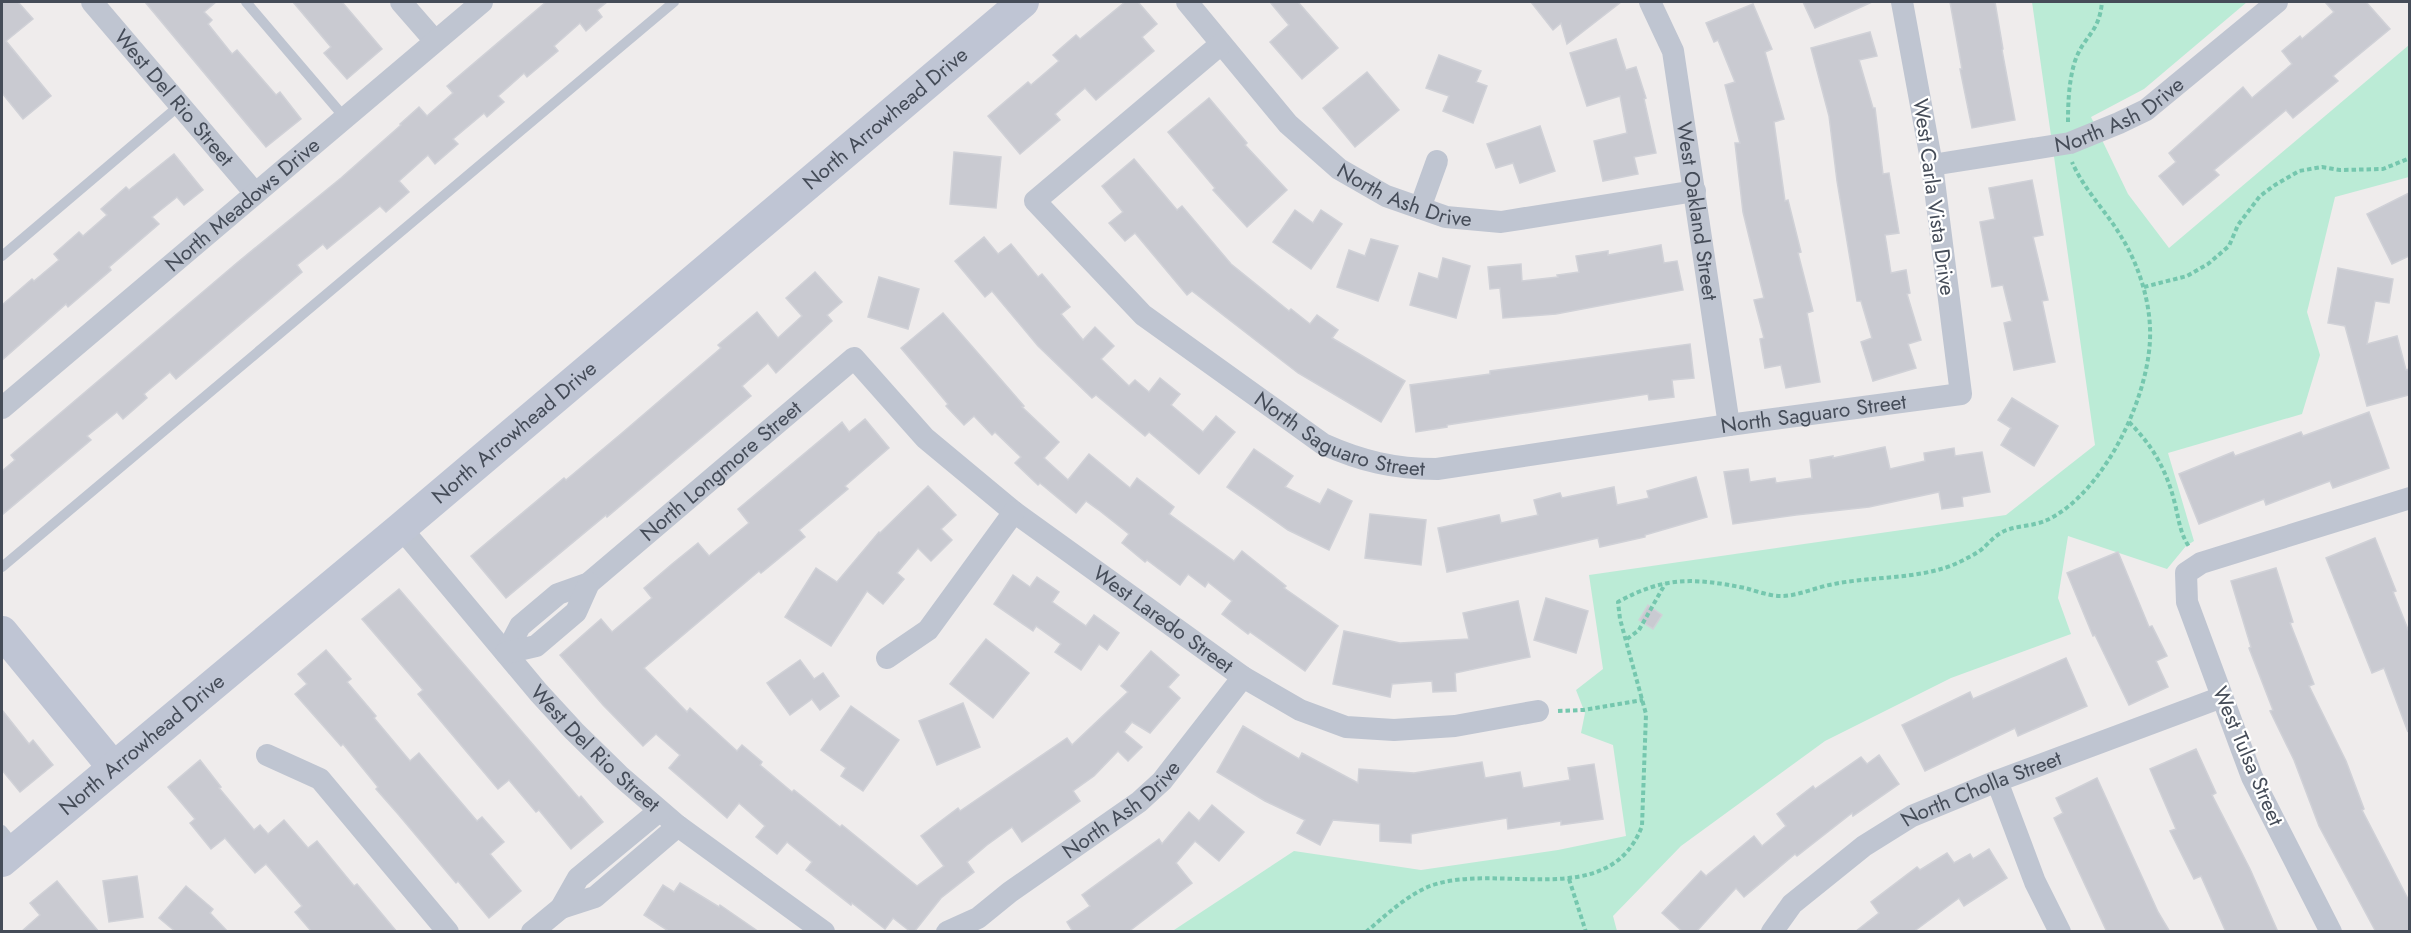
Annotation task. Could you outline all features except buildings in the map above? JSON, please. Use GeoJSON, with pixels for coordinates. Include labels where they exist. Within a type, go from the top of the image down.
{"type":"FeatureCollection","features":[{"type":"Feature","properties":{"kind":"street","name":"West Del Rio Street"},"geometry":{"type":"LineString","coordinates":[[93,2],[255,194]]}},
{"type":"Feature","properties":{"kind":"street"},"geometry":{"type":"LineString","coordinates":[[401,2],[435,41]]}},
{"type":"Feature","properties":{"kind":"street","name":"North Meadows Drive"},"geometry":{"type":"LineString","coordinates":[[2,408],[482,2]]}},
{"type":"Feature","properties":{"kind":"street","name":"North Arrowhead Drive"},"geometry":{"type":"LineString","coordinates":[[7,846],[113,767],[1023,2]]}},
{"type":"Feature","properties":{"kind":"street","name":"North Ash Drive"},"geometry":{"type":"LineString","coordinates":[[1186,2],[1288,124],[1339,170],[1386,196],[1446,217],[1501,222],[1695,190]]}},
{"type":"Feature","properties":{"kind":"street","name":"West Oakland Street"},"geometry":{"type":"LineString","coordinates":[[1650,2],[1674,51],[1729,425]]}},
{"type":"Feature","properties":{"kind":"street","name":"West Carla Vista Drive"},"geometry":{"type":"LineString","coordinates":[[1902,2],[1932,165],[1961,394]]}},
{"type":"Feature","properties":{"kind":"street","name":"North Ash Drive"},"geometry":{"type":"LineString","coordinates":[[1932,165],[2070,143],[2146,110],[2277,2]]}},
{"type":"Feature","properties":{"kind":"street","name":"North Saguaro Street"},"geometry":{"type":"LineString","coordinates":[[1221,44],[1035,201],[1143,315],[1323,444],[1353,458],[1380,464],[1409,469],[1437,469],[1729,425],[1961,394]]}},
{"type":"Feature","properties":{"kind":"street"},"geometry":{"type":"LineString","coordinates":[[1420,208],[1437,161]]}},
{"type":"Feature","properties":{"kind":"street","name":"West Laredo Street"},"geometry":{"type":"LineString","coordinates":[[854,358],[925,438],[1014,512],[1243,676],[1300,710],[1346,728],[1394,730],[1445,726],[1538,711]]}},
{"type":"Feature","properties":{"kind":"street","name":"North Longmore Street"},"geometry":{"type":"LineString","coordinates":[[506,653],[520,626],[558,594],[589,583],[854,358]]}},
{"type":"Feature","properties":{"kind":"street"},"geometry":{"type":"LineString","coordinates":[[2193,568],[2408,502]]}},
{"type":"Feature","properties":{"kind":"street"},"geometry":{"type":"LineString","coordinates":[[887,658],[928,630],[1014,512]]}},
{"type":"Feature","properties":{"kind":"street","name":"West Del Rio Street"},"geometry":{"type":"LineString","coordinates":[[400,528],[574,731],[659,811],[824,932]]}},
{"type":"Feature","properties":{"kind":"street","name":"West Tulsa Street"},"geometry":{"type":"LineString","coordinates":[[2193,568],[2187,602],[2252,777],[2331,932]]}},
{"type":"Feature","properties":{"kind":"street"},"geometry":{"type":"LineString","coordinates":[[2,632],[113,767]]}},
{"type":"Feature","properties":{"kind":"street","name":"North Ash Drive"},"geometry":{"type":"LineString","coordinates":[[947,932],[976,925],[1010,892],[1146,795],[1178,762],[1243,676]]}},
{"type":"Feature","properties":{"kind":"street","name":"North Cholla Street"},"geometry":{"type":"LineString","coordinates":[[1772,932],[1792,904],[1864,846],[1912,816],[1997,781],[2222,697]]}},
{"type":"Feature","properties":{"kind":"street"},"geometry":{"type":"LineString","coordinates":[[267,755],[320,779],[448,932]]}},
{"type":"Feature","properties":{"kind":"street"},"geometry":{"type":"LineString","coordinates":[[1997,781],[2035,882],[2060,932]]}},
{"type":"Feature","properties":{"kind":"street"},"geometry":{"type":"LineString","coordinates":[[532,932],[561,908],[578,878],[659,811]]}},
{"type":"Feature","properties":{"kind":"street"},"geometry":{"type":"LineString","coordinates":[[561,908],[595,897],[678,826]]}},
{"type":"Feature","properties":{"kind":"lane"},"geometry":{"type":"LineString","coordinates":[[246,2],[345,118]]}},
{"type":"Feature","properties":{"kind":"lane"},"geometry":{"type":"LineString","coordinates":[[2,567],[674,2]]}},
{"type":"Feature","properties":{"kind":"lane"},"geometry":{"type":"LineString","coordinates":[[2,256],[180,105]]}},
{"type":"Feature","properties":{"kind":"path"},"geometry":{"type":"LineString","coordinates":[[1366,932],[1401,902],[1431,886],[1464,880],[1497,878],[1583,878],[1614,865],[1636,843],[1642,826],[1646,714],[1620,619],[1618,602],[1641,589],[1680,580],[1708,581],[1780,596],[1808,592],[1833,584],[1918,575],[1945,568],[1978,552],[2000,533],[2047,520],[2072,502],[2099,474],[2120,442],[2129,422],[2148,366],[2150,328],[2144,287],[2123,239],[2072,161],[2068,108],[2075,60],[2084,43],[2097,27],[2102,2]]}},
{"type":"Feature","properties":{"kind":"path"},"geometry":{"type":"LineString","coordinates":[[2144,287],[2187,276],[2208,264],[2229,246],[2238,225],[2260,196],[2275,184],[2299,171],[2322,167],[2340,170],[2383,169],[2409,158]]}},
{"type":"Feature","properties":{"kind":"path"},"geometry":{"type":"LineString","coordinates":[[2129,422],[2159,459],[2193,568]]}},
{"type":"Feature","properties":{"kind":"path"},"geometry":{"type":"LineString","coordinates":[[1627,639],[1639,630],[1666,583]]}},
{"type":"Feature","properties":{"kind":"path"},"geometry":{"type":"LineString","coordinates":[[1538,711],[1583,710],[1643,700]]}},
{"type":"Feature","properties":{"kind":"path"},"geometry":{"type":"LineString","coordinates":[[1569,879],[1586,932]]}},
{"type":"Feature","properties":{"kind":"green space"},"geometry":{"type":"Polygon","coordinates":[[[2032,2],[2247,2],[2144,89],[2091,117],[2128,194],[2169,248],[2409,45],[2409,177],[2335,197],[2307,312],[2320,355],[2302,414],[2168,453],[2194,541],[2186,546],[2167,569],[2068,536],[2058,598],[2071,634],[1951,678],[1825,741],[1681,846],[1613,916],[1617,931],[1171,932],[1294,851],[1421,870],[1558,850],[1626,836],[1613,745],[1581,733],[1585,713],[1576,690],[1603,669],[1589,575],[2006,515],[2095,445],[2032,2]]]}}]}
